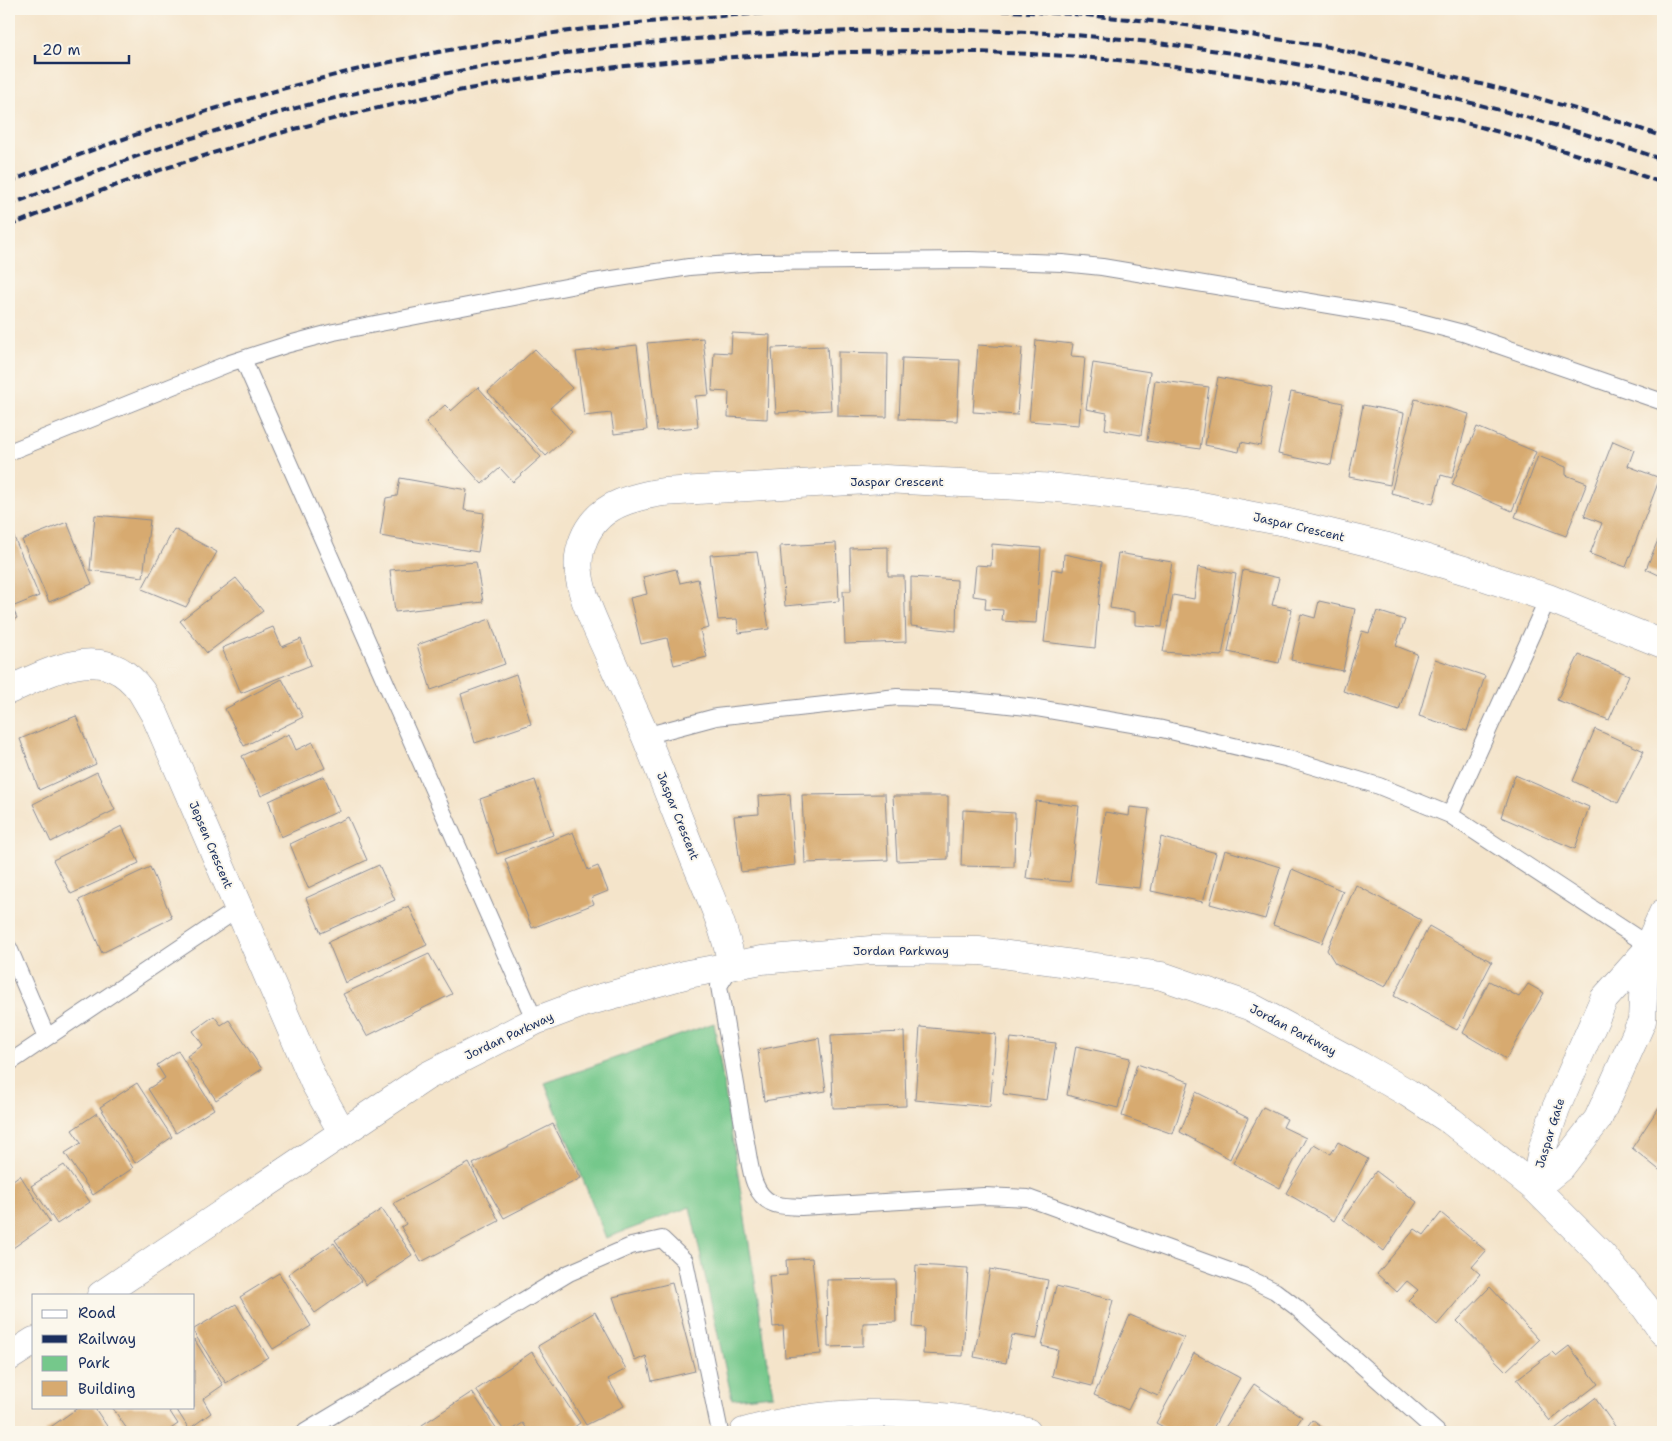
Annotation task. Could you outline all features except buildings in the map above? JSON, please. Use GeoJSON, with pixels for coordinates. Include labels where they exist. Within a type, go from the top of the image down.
{"type":"FeatureCollection","features":[{"type":"Feature","properties":{"kind":"street","name":"Jaspar Crescent"},"geometry":{"type":"LineString","coordinates":[[732,965],[722,928],[645,736],[589,610],[581,586],[579,552],[584,538],[592,523],[610,507],[623,500],[663,492],[885,479],[1058,488],[1186,502],[1285,522],[1393,549],[1548,598],[1663,644]]}},
{"type":"Feature","properties":{"kind":"street","name":"Jepsen Crescent"},"geometry":{"type":"LineString","coordinates":[[9,690],[51,671],[80,663],[103,664],[120,671],[140,690],[155,715],[314,1082],[342,1132]]}},
{"type":"Feature","properties":{"kind":"street","name":"Jaspar Gate"},"geometry":{"type":"LineString","coordinates":[[1535,1188],[1560,1167],[1598,1119],[1642,1021],[1653,951],[1663,913]]}},
{"type":"Feature","properties":{"kind":"street","name":"Jordan Parkway"},"geometry":{"type":"LineString","coordinates":[[102,1294],[427,1076],[535,1021],[628,991],[688,974],[732,965],[780,958],[871,950],[980,951],[1162,976],[1249,1006],[1359,1065],[1408,1093],[1451,1121],[1535,1188],[1602,1255],[1643,1304],[1663,1332]]}},
{"type":"Feature","properties":{"kind":"street","name":"Jaspar Gate"},"geometry":{"type":"LineString","coordinates":[[1535,1188],[1542,1150],[1556,1108],[1604,998],[1653,951]]}},
{"type":"Feature","properties":{"kind":"street"},"geometry":{"type":"LineString","coordinates":[[9,1358],[32,1341]]}},
{"type":"Feature","properties":{"kind":"street"},"geometry":{"type":"LineString","coordinates":[[744,1432],[761,1427],[813,1418],[860,1414],[906,1414],[989,1423],[1027,1432]]}},
{"type":"Feature","properties":{"kind":"lane"},"geometry":{"type":"LineString","coordinates":[[9,452],[243,359],[334,332],[581,284],[688,267],[757,262],[978,260],[1062,263],[1102,267],[1401,317],[1463,333],[1663,402]]}},
{"type":"Feature","properties":{"kind":"lane"},"geometry":{"type":"LineString","coordinates":[[243,359],[535,1021]]}},
{"type":"Feature","properties":{"kind":"lane"},"geometry":{"type":"LineString","coordinates":[[1450,815],[1548,598]]}},
{"type":"Feature","properties":{"kind":"lane"},"geometry":{"type":"LineString","coordinates":[[645,736],[716,717],[735,714],[897,697],[952,699],[1037,708],[1162,728],[1289,760],[1379,786],[1450,815],[1653,951]]}},
{"type":"Feature","properties":{"kind":"lane"},"geometry":{"type":"LineString","coordinates":[[9,1063],[238,909]]}},
{"type":"Feature","properties":{"kind":"lane"},"geometry":{"type":"LineString","coordinates":[[9,948],[47,1038]]}},
{"type":"Feature","properties":{"kind":"lane"},"geometry":{"type":"LineString","coordinates":[[732,965],[719,986],[743,1126],[753,1177],[760,1194],[773,1204],[801,1207],[984,1196],[1028,1198],[1219,1266],[1275,1291],[1296,1307],[1437,1432]]}},
{"type":"Feature","properties":{"kind":"lane"},"geometry":{"type":"LineString","coordinates":[[305,1432],[569,1273],[631,1246],[662,1240],[685,1261],[720,1432]]}},
{"type":"Feature","properties":{"kind":"green space"},"geometry":{"type":"Polygon","coordinates":[[[714,1023],[773,1395],[732,1399],[690,1207],[606,1238],[545,1083],[714,1023]]]}},
{"type":"Feature","properties":{"kind":"railway"},"geometry":{"type":"LineString","coordinates":[[9,182],[120,140],[234,103],[292,86],[408,58],[516,39],[615,25],[714,16],[865,9]]}},
{"type":"Feature","properties":{"kind":"railway"},"geometry":{"type":"LineString","coordinates":[[966,9],[1074,14],[1172,23],[1329,47],[1534,97],[1627,124],[1663,137]]}},
{"type":"Feature","properties":{"kind":"railway"},"geometry":{"type":"LineString","coordinates":[[9,205],[134,157],[212,132],[283,111],[428,77],[512,61],[609,47],[707,38],[853,31],[964,30],[1047,33],[1121,39],[1214,50],[1398,85],[1527,117],[1663,160]]}},
{"type":"Feature","properties":{"kind":"railway"},"geometry":{"type":"LineString","coordinates":[[9,226],[80,198],[225,149],[373,109],[448,93],[523,80],[631,65],[789,54],[853,52],[1000,53],[1098,58],[1244,76],[1297,85],[1456,120],[1560,150],[1663,183]]}}]}
